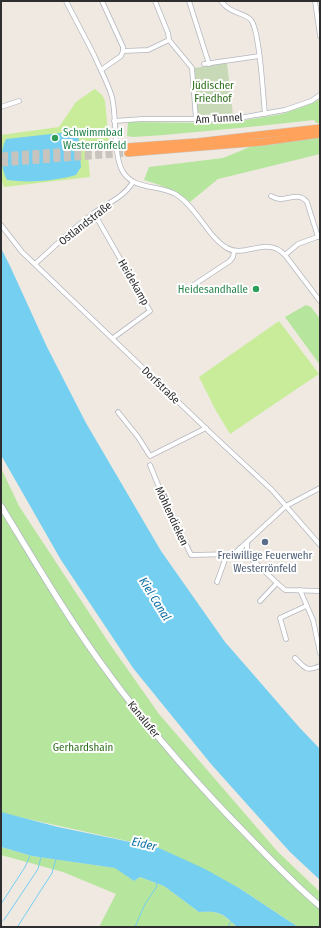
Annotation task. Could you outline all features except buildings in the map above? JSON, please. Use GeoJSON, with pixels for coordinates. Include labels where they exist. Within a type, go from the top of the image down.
{"type":"FeatureCollection","features":[{"type":"Feature","properties":{"kind":"highway"},"geometry":{"type":"LineString","coordinates":[[320,128],[127,150],[262,142],[320,134]]}},
{"type":"Feature","properties":{"kind":"street"},"geometry":{"type":"LineString","coordinates":[[66,1],[101,70],[112,99],[119,161],[123,172],[133,182],[177,194],[188,204],[219,242],[227,249],[234,251],[269,247],[277,249],[285,254],[320,301]]}},
{"type":"Feature","properties":{"kind":"street"},"geometry":{"type":"LineString","coordinates":[[101,70],[121,56],[123,51],[123,47],[102,1]]}},
{"type":"Feature","properties":{"kind":"street"},"geometry":{"type":"LineString","coordinates":[[155,1],[168,33],[169,40],[192,68],[196,120]]}},
{"type":"Feature","properties":{"kind":"street"},"geometry":{"type":"LineString","coordinates":[[189,1],[209,64]]}},
{"type":"Feature","properties":{"kind":"street"},"geometry":{"type":"LineString","coordinates":[[221,1],[231,10],[250,18],[253,23],[259,56],[265,114]]}},
{"type":"Feature","properties":{"kind":"street"},"geometry":{"type":"LineString","coordinates":[[315,1],[320,36]]}},
{"type":"Feature","properties":{"kind":"street"},"geometry":{"type":"LineString","coordinates":[[123,51],[148,50],[169,40]]}},
{"type":"Feature","properties":{"kind":"street"},"geometry":{"type":"LineString","coordinates":[[204,64],[259,56]]}},
{"type":"Feature","properties":{"kind":"street","name":"Am Tunnel"},"geometry":{"type":"LineString","coordinates":[[114,121],[142,119],[233,119],[292,108],[320,96]]}},
{"type":"Feature","properties":{"kind":"street"},"geometry":{"type":"LineString","coordinates":[[1,107],[19,101]]}},
{"type":"Feature","properties":{"kind":"street","name":"Ostlandstraße"},"geometry":{"type":"LineString","coordinates":[[35,264],[94,213],[128,190],[133,182]]}},
{"type":"Feature","properties":{"kind":"street"},"geometry":{"type":"LineString","coordinates":[[270,196],[279,199],[304,198],[319,236],[298,244],[285,254]]}},
{"type":"Feature","properties":{"kind":"street","name":"Heidekamp"},"geometry":{"type":"LineString","coordinates":[[94,213],[150,311],[113,338]]}},
{"type":"Feature","properties":{"kind":"street","name":"Dorfstraße"},"geometry":{"type":"LineString","coordinates":[[1,225],[18,248],[272,490],[320,545]]}},
{"type":"Feature","properties":{"kind":"street"},"geometry":{"type":"LineString","coordinates":[[192,286],[230,261],[233,257],[234,251]]}},
{"type":"Feature","properties":{"kind":"street"},"geometry":{"type":"LineString","coordinates":[[118,412],[138,437],[150,456],[206,428]]}},
{"type":"Feature","properties":{"kind":"street","name":"Möhlendieken"},"geometry":{"type":"LineString","coordinates":[[150,465],[190,554],[194,555],[234,554],[286,506],[320,488]]}},
{"type":"Feature","properties":{"kind":"street","name":"Kanalufer"},"geometry":{"type":"LineString","coordinates":[[1,506],[80,633],[124,693],[179,762],[234,821],[320,906]]}},
{"type":"Feature","properties":{"kind":"street"},"geometry":{"type":"LineString","coordinates":[[247,542],[247,554]]}},
{"type":"Feature","properties":{"kind":"street"},"geometry":{"type":"LineString","coordinates":[[240,548],[285,590],[320,592]]}},
{"type":"Feature","properties":{"kind":"street"},"geometry":{"type":"LineString","coordinates":[[217,582],[227,554]]}},
{"type":"Feature","properties":{"kind":"street"},"geometry":{"type":"LineString","coordinates":[[260,601],[277,583]]}},
{"type":"Feature","properties":{"kind":"street"},"geometry":{"type":"LineString","coordinates":[[300,590],[312,620],[320,654]]}},
{"type":"Feature","properties":{"kind":"street"},"geometry":{"type":"LineString","coordinates":[[286,639],[280,618],[306,606]]}},
{"type":"Feature","properties":{"kind":"street"},"geometry":{"type":"LineString","coordinates":[[296,658],[306,669],[312,669],[320,666]]}},
{"type":"Feature","properties":{"kind":"green space","name":"Jüdischer Friedhof"},"geometry":{"type":"Polygon","coordinates":[[[227,63],[233,115],[197,115],[194,68],[227,63]]]}},
{"type":"Feature","properties":{"kind":"green space","name":"Schwimmbad Westerrönfeld"},"geometry":{"type":"Polygon","coordinates":[[[96,88],[95,89],[102,95],[105,101],[109,142],[87,144],[90,177],[4,187],[1,179],[1,135],[59,127],[76,102],[96,88]]]}},
{"type":"Feature","properties":{"kind":"green space"},"geometry":{"type":"Polygon","coordinates":[[[320,99],[320,123],[316,123],[314,120],[164,135],[127,136],[128,122],[208,123],[240,121],[282,114],[320,99]]]}},
{"type":"Feature","properties":{"kind":"green space"},"geometry":{"type":"Polygon","coordinates":[[[320,136],[320,154],[218,179],[190,202],[168,189],[144,180],[149,167],[223,158],[252,146],[320,136]]]}},
{"type":"Feature","properties":{"kind":"green space"},"geometry":{"type":"Polygon","coordinates":[[[306,305],[311,307],[320,319],[320,365],[285,317],[306,305]]]}},
{"type":"Feature","properties":{"kind":"green space"},"geometry":{"type":"Polygon","coordinates":[[[279,321],[319,374],[230,434],[215,409],[199,377],[279,321]]]}},
{"type":"Feature","properties":{"kind":"green space","name":"Gerhardshain"},"geometry":{"type":"Polygon","coordinates":[[[1,468],[19,506],[109,643],[159,714],[277,851],[320,892],[320,927],[298,927],[239,888],[159,848],[1,813],[1,468]]]}},
{"type":"Feature","properties":{"kind":"green space"},"geometry":{"type":"Polygon","coordinates":[[[1,847],[32,856],[116,868],[134,881],[140,877],[164,886],[199,912],[212,912],[220,914],[237,927],[99,927],[116,894],[63,872],[1,855],[1,847]]]}},
{"type":"Feature","properties":{"kind":"water"},"geometry":{"type":"Polygon","coordinates":[[[78,131],[81,167],[76,175],[42,181],[7,180],[2,164],[2,154],[6,139],[78,131]]]}},
{"type":"Feature","properties":{"kind":"water","name":"Kiel Canal"},"geometry":{"type":"Polygon","coordinates":[[[1,248],[47,347],[86,423],[161,551],[225,642],[320,749],[320,880],[290,852],[211,764],[133,668],[61,560],[1,455],[1,248]]]}},
{"type":"Feature","properties":{"kind":"water"},"geometry":{"type":"Polygon","coordinates":[[[1,812],[58,827],[159,848],[205,869],[239,888],[298,927],[237,927],[220,914],[212,912],[199,912],[164,886],[140,877],[134,881],[115,868],[32,856],[1,847],[1,812]]]}},
{"type":"Feature","properties":{"kind":"waterway"},"geometry":{"type":"LineString","coordinates":[[1,904],[25,867],[30,856]]}},
{"type":"Feature","properties":{"kind":"waterway"},"geometry":{"type":"LineString","coordinates":[[4,920],[38,869],[41,857]]}},
{"type":"Feature","properties":{"kind":"waterway"},"geometry":{"type":"LineString","coordinates":[[18,926],[52,873],[56,859]]}},
{"type":"Feature","properties":{"kind":"waterway"},"geometry":{"type":"LineString","coordinates":[[135,927],[145,904],[157,886],[156,883]]}},
{"type":"Feature","properties":{"kind":"waterway"},"geometry":{"type":"LineString","coordinates":[[1,917],[2,921]]}},
{"type":"Feature","properties":{"kind":"waterway"},"geometry":{"type":"LineString","coordinates":[[228,927],[231,921]]}},
{"type":"Feature","properties":{"kind":"tunnel"},"geometry":{"type":"LineString","coordinates":[[1,156],[127,147]]}},
{"type":"Feature","properties":{"kind":"tunnel"},"geometry":{"type":"LineString","coordinates":[[1,163],[128,153]]}},
{"type":"Feature","properties":{"kind":"place","name":"Schwimmbad Westerrönfeld"},"geometry":{"type":"Point","coordinates":[55,138]}},
{"type":"Feature","properties":{"kind":"place","name":"Heidesandhalle"},"geometry":{"type":"Point","coordinates":[256,289]}},
{"type":"Feature","properties":{"kind":"place","name":"Freiwillige Feuerwehr Westerrönfeld"},"geometry":{"type":"Point","coordinates":[265,542]}},
{"type":"Feature","properties":{"kind":"water label","name":"Eider"},"geometry":{"type":"Point","coordinates":[144,844]}}]}
